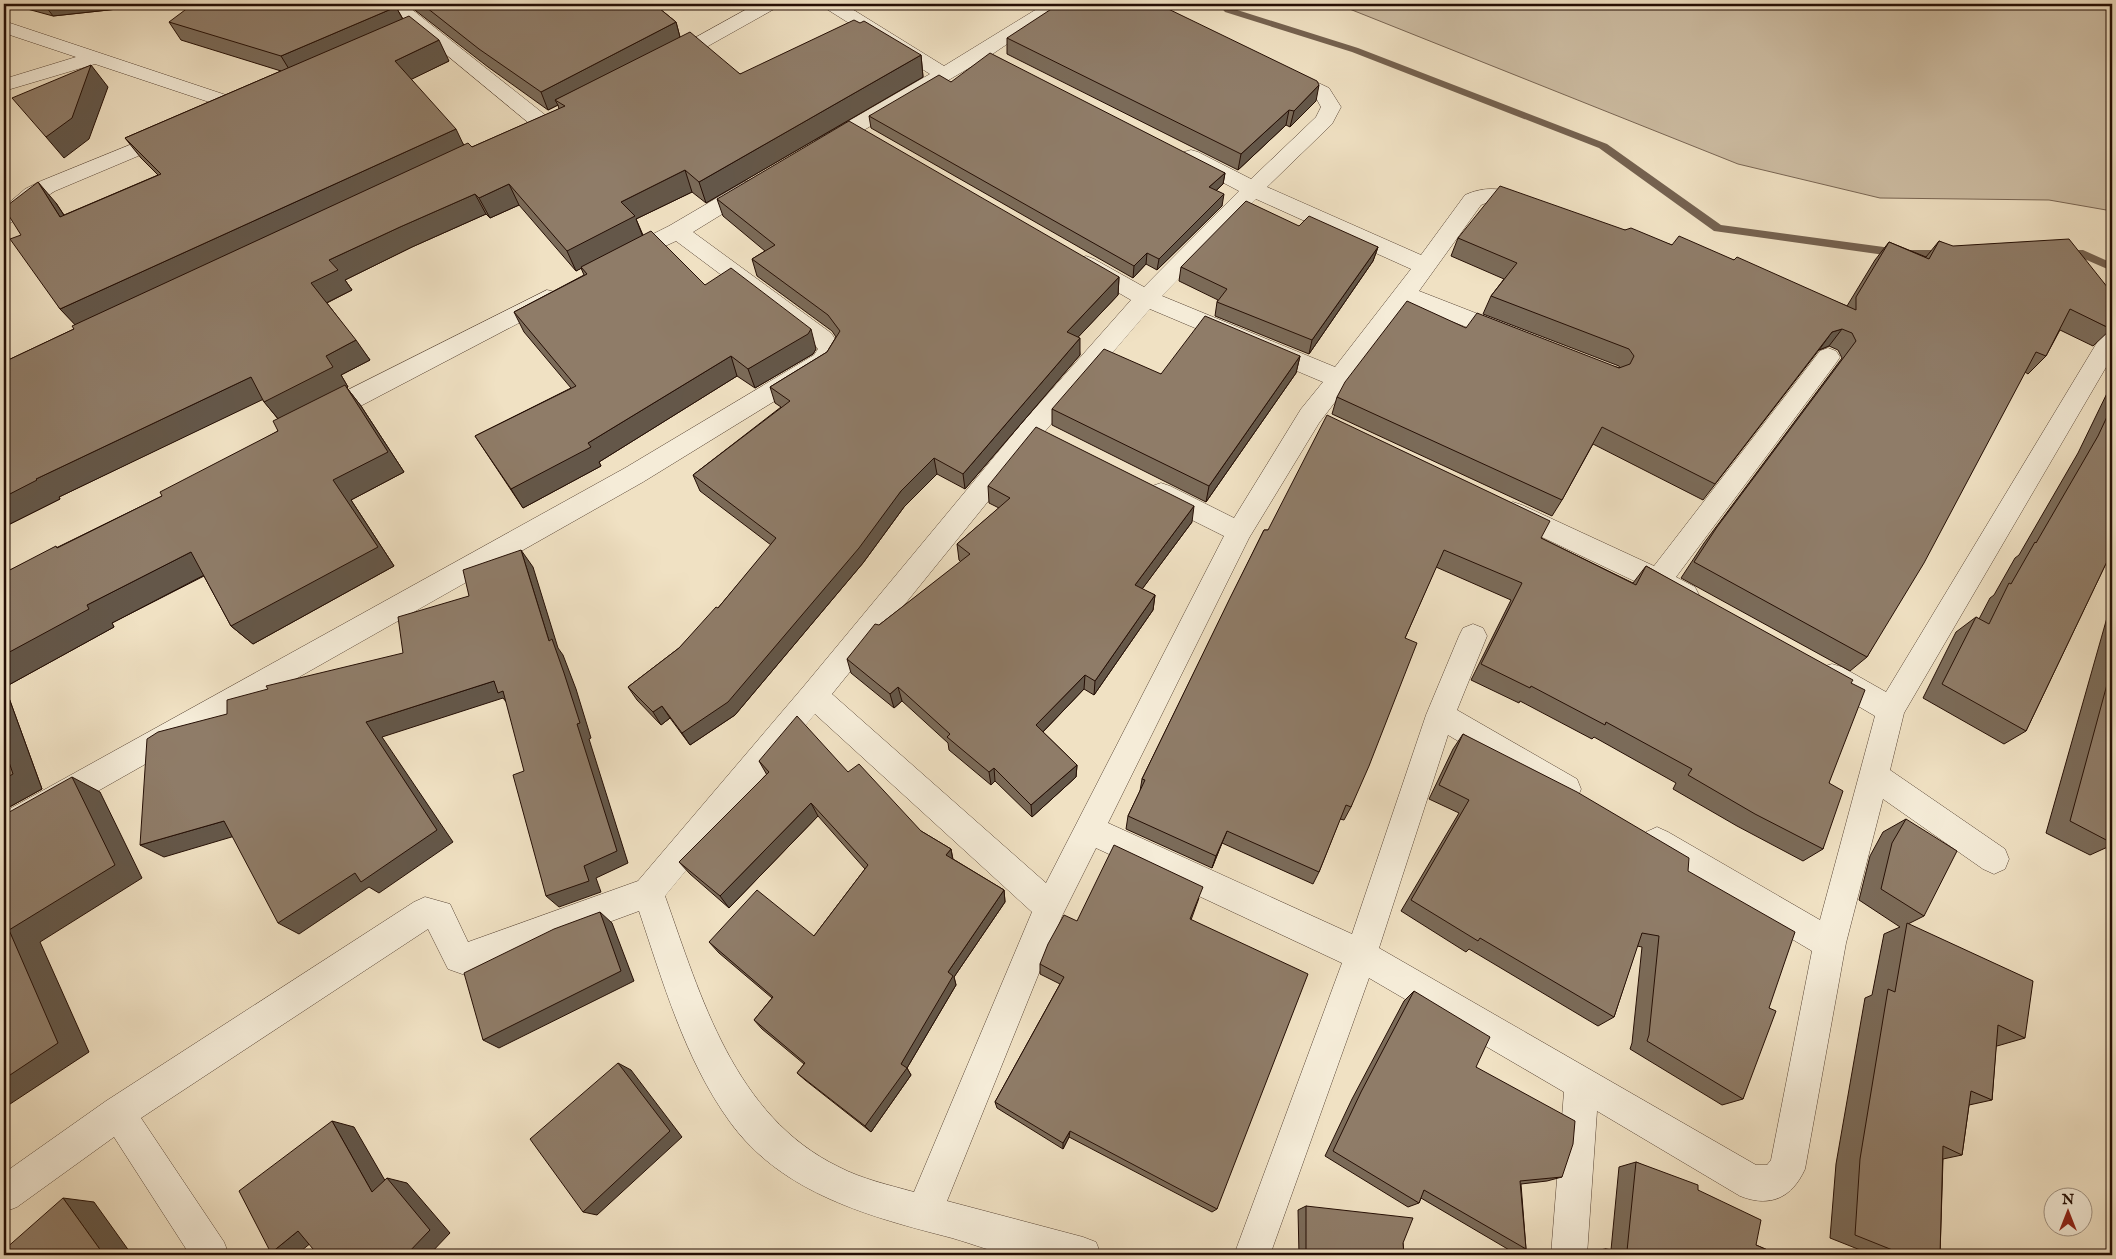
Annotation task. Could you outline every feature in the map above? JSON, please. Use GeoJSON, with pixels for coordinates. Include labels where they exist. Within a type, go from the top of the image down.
{"type":"FeatureCollection","features":[{"type":"Feature","properties":{"kind":"street"},"geometry":{"type":"LineString","coordinates":[[394,4],[413,31],[542,122]]}},
{"type":"Feature","properties":{"kind":"street"},"geometry":{"type":"LineString","coordinates":[[650,70],[770,4]]}},
{"type":"Feature","properties":{"kind":"street"},"geometry":{"type":"LineString","coordinates":[[832,4],[944,75]]}},
{"type":"Feature","properties":{"kind":"street"},"geometry":{"type":"LineString","coordinates":[[801,157],[944,75],[993,56],[1057,4]]}},
{"type":"Feature","properties":{"kind":"street"},"geometry":{"type":"LineString","coordinates":[[4,27],[95,58],[249,102],[212,118]]}},
{"type":"Feature","properties":{"kind":"street"},"geometry":{"type":"LineString","coordinates":[[4,85],[95,58]]}},
{"type":"Feature","properties":{"kind":"street"},"geometry":{"type":"LineString","coordinates":[[4,1194],[118,1114],[425,913],[440,915],[455,952],[460,958],[466,959],[648,892],[1041,433],[1146,298],[1253,189],[1325,120],[1331,107],[1322,92],[1265,63]]}},
{"type":"Feature","properties":{"kind":"street"},"geometry":{"type":"LineString","coordinates":[[850,128],[876,143]]}},
{"type":"Feature","properties":{"kind":"street"},"geometry":{"type":"LineString","coordinates":[[4,218],[33,194],[48,186],[185,129]]}},
{"type":"Feature","properties":{"kind":"street"},"geometry":{"type":"LineString","coordinates":[[1175,149],[1253,189],[1425,266]]}},
{"type":"Feature","properties":{"kind":"street"},"geometry":{"type":"LineString","coordinates":[[607,267],[677,230],[768,177]]}},
{"type":"Feature","properties":{"kind":"street"},"geometry":{"type":"LineString","coordinates":[[924,1212],[1050,907],[1240,532],[1319,420],[1338,379],[1405,294],[1460,215],[1479,196],[1497,194],[1554,216]]}},
{"type":"Feature","properties":{"kind":"street"},"geometry":{"type":"LineString","coordinates":[[4,828],[634,475],[822,361],[830,349],[824,339],[677,230]]}},
{"type":"Feature","properties":{"kind":"street"},"geometry":{"type":"LineString","coordinates":[[1070,255],[1146,298],[1338,379]]}},
{"type":"Feature","properties":{"kind":"street"},"geometry":{"type":"LineString","coordinates":[[298,427],[563,290]]}},
{"type":"Feature","properties":{"kind":"street"},"geometry":{"type":"LineString","coordinates":[[1405,294],[1526,342]]}},
{"type":"Feature","properties":{"kind":"street"},"geometry":{"type":"LineString","coordinates":[[1090,830],[1361,955],[1754,1183],[1775,1182],[1787,1169],[1830,943],[1872,775],[1891,710],[2112,336]]}},
{"type":"Feature","properties":{"kind":"street"},"geometry":{"type":"LineString","coordinates":[[1658,580],[1828,357]]}},
{"type":"Feature","properties":{"kind":"street"},"geometry":{"type":"LineString","coordinates":[[1136,481],[1240,532]]}},
{"type":"Feature","properties":{"kind":"street"},"geometry":{"type":"LineString","coordinates":[[1488,500],[1658,580],[1704,605]]}},
{"type":"Feature","properties":{"kind":"street"},"geometry":{"type":"LineString","coordinates":[[1252,1255],[1361,955],[1440,715],[1474,636]]}},
{"type":"Feature","properties":{"kind":"street"},"geometry":{"type":"LineString","coordinates":[[1808,662],[1891,710]]}},
{"type":"Feature","properties":{"kind":"street"},"geometry":{"type":"LineString","coordinates":[[814,696],[1050,907]]}},
{"type":"Feature","properties":{"kind":"street"},"geometry":{"type":"LineString","coordinates":[[1440,715],[1592,804]]}},
{"type":"Feature","properties":{"kind":"street"},"geometry":{"type":"LineString","coordinates":[[1872,775],[1994,858]]}},
{"type":"Feature","properties":{"kind":"street"},"geometry":{"type":"LineString","coordinates":[[1635,829],[1830,943]]}},
{"type":"Feature","properties":{"kind":"street"},"geometry":{"type":"LineString","coordinates":[[648,892],[690,1014],[715,1065],[741,1108],[776,1146],[840,1188],[890,1204],[1083,1255]]}},
{"type":"Feature","properties":{"kind":"street"},"geometry":{"type":"LineString","coordinates":[[1569,1255],[1582,1084]]}},
{"type":"Feature","properties":{"kind":"street"},"geometry":{"type":"LineString","coordinates":[[118,1114],[211,1255]]}},
{"type":"Feature","properties":{"kind":"shaded area"},"geometry":{"type":"Polygon","coordinates":[[[1337,4],[2112,4],[2112,211],[2049,200],[1880,198],[1738,164],[1337,4]]]}},
{"type":"Feature","properties":{"kind":"building"},"geometry":{"type":"Polygon","coordinates":[[[193,4],[393,4],[396,7],[281,56],[169,22],[193,4]]]}},
{"type":"Feature","properties":{"kind":"building"},"geometry":{"type":"Polygon","coordinates":[[[422,4],[654,4],[676,22],[541,92],[479,49],[422,4]]]}},
{"type":"Feature","properties":{"kind":"building"},"geometry":{"type":"Polygon","coordinates":[[[1059,4],[1158,4],[1317,81],[1319,85],[1294,111],[1289,110],[1241,154],[1007,38],[1059,4]]]}},
{"type":"Feature","properties":{"kind":"building"},"geometry":{"type":"Polygon","coordinates":[[[409,16],[439,40],[395,61],[456,129],[60,309],[10,239],[21,235],[4,208],[38,182],[60,217],[161,174],[125,138],[409,16]]]}},
{"type":"Feature","properties":{"kind":"building"},"geometry":{"type":"Polygon","coordinates":[[[854,20],[860,23],[864,21],[921,55],[699,182],[685,170],[621,202],[635,216],[567,251],[509,184],[479,198],[475,194],[329,260],[338,270],[311,283],[356,340],[326,356],[333,367],[264,402],[251,377],[36,479],[4,497],[4,362],[74,329],[72,326],[468,143],[472,147],[565,106],[555,100],[690,32],[740,74],[854,20]]]}},
{"type":"Feature","properties":{"kind":"building"},"geometry":{"type":"Polygon","coordinates":[[[990,53],[1225,173],[1209,187],[1224,194],[1159,259],[1147,253],[1134,266],[869,116],[939,75],[951,82],[990,53]]]}},
{"type":"Feature","properties":{"kind":"building"},"geometry":{"type":"Polygon","coordinates":[[[91,65],[72,118],[46,137],[12,98],[91,65]]]}},
{"type":"Feature","properties":{"kind":"building"},"geometry":{"type":"Polygon","coordinates":[[[849,121],[1119,277],[1067,332],[1080,338],[963,474],[934,458],[901,491],[859,548],[728,702],[682,733],[662,706],[653,712],[628,687],[679,648],[716,607],[718,608],[776,538],[693,475],[790,401],[770,387],[827,352],[840,331],[828,315],[752,259],[775,245],[717,199],[849,121]]]}},
{"type":"Feature","properties":{"kind":"building"},"geometry":{"type":"Polygon","coordinates":[[[1500,186],[1625,230],[1631,228],[1672,245],[1679,236],[1734,260],[1737,257],[1856,310],[1856,297],[1889,242],[1929,259],[1939,241],[1953,246],[2069,239],[2112,293],[2112,327],[2111,329],[2070,309],[2046,356],[2036,352],[1924,563],[1867,657],[1694,562],[1717,527],[1856,341],[1852,333],[1842,329],[1832,332],[1715,484],[1602,427],[1562,500],[1337,397],[1345,382],[1407,301],[1466,328],[1477,313],[1619,368],[1630,364],[1634,356],[1629,349],[1491,296],[1517,263],[1458,238],[1500,186]]]}},
{"type":"Feature","properties":{"kind":"building"},"geometry":{"type":"Polygon","coordinates":[[[1246,201],[1299,226],[1309,216],[1378,247],[1312,340],[1217,302],[1227,289],[1181,267],[1246,201]]]}},
{"type":"Feature","properties":{"kind":"building"},"geometry":{"type":"Polygon","coordinates":[[[651,231],[705,285],[731,268],[811,329],[808,334],[748,369],[731,356],[588,443],[591,447],[511,489],[475,436],[576,386],[514,312],[587,274],[581,267],[651,231]]]}},
{"type":"Feature","properties":{"kind":"building"},"geometry":{"type":"Polygon","coordinates":[[[1205,316],[1300,356],[1209,486],[1052,409],[1104,349],[1161,374],[1205,316]]]}},
{"type":"Feature","properties":{"kind":"building"},"geometry":{"type":"Polygon","coordinates":[[[345,385],[388,452],[333,480],[378,547],[231,626],[191,552],[87,605],[89,609],[4,655],[4,573],[162,496],[160,492],[278,431],[273,421],[345,385]]]}},
{"type":"Feature","properties":{"kind":"building"},"geometry":{"type":"Polygon","coordinates":[[[2112,406],[2112,551],[2026,731],[1942,684],[1976,617],[1989,624],[2009,583],[2011,584],[2036,543],[2098,436],[2112,406]]]}},
{"type":"Feature","properties":{"kind":"building"},"geometry":{"type":"Polygon","coordinates":[[[1327,415],[1550,521],[1541,538],[1636,585],[1646,566],[1853,680],[1851,683],[1865,690],[1829,783],[1843,791],[1823,849],[1755,814],[1688,775],[1692,769],[1606,722],[1605,725],[1531,686],[1530,688],[1481,664],[1522,583],[1444,550],[1405,638],[1417,643],[1369,766],[1351,807],[1346,805],[1319,872],[1227,831],[1216,856],[1128,816],[1145,780],[1142,779],[1230,598],[1264,530],[1268,530],[1327,415]]]}},
{"type":"Feature","properties":{"kind":"building"},"geometry":{"type":"Polygon","coordinates":[[[1036,427],[1194,506],[1135,585],[1155,595],[1095,681],[1085,675],[1036,725],[1077,765],[1031,805],[994,768],[989,772],[947,737],[950,734],[898,687],[890,694],[847,659],[875,624],[879,625],[970,554],[957,544],[1010,498],[988,486],[1036,427]]]}},
{"type":"Feature","properties":{"kind":"building"},"geometry":{"type":"Polygon","coordinates":[[[521,550],[549,641],[552,639],[580,723],[577,724],[617,851],[584,866],[589,881],[546,896],[513,775],[524,771],[503,691],[498,693],[494,681],[366,722],[437,830],[361,882],[355,873],[278,923],[224,821],[140,845],[147,739],[158,732],[227,714],[227,700],[268,689],[266,686],[403,653],[398,617],[469,596],[463,570],[521,550]]]}},
{"type":"Feature","properties":{"kind":"building"},"geometry":{"type":"Polygon","coordinates":[[[2112,666],[2112,843],[2070,821],[2112,666]]]}},
{"type":"Feature","properties":{"kind":"building"},"geometry":{"type":"Polygon","coordinates":[[[797,716],[848,772],[859,764],[921,831],[951,849],[946,855],[1004,890],[948,972],[953,976],[901,1064],[907,1068],[865,1126],[797,1073],[805,1063],[754,1020],[773,997],[709,942],[757,890],[814,936],[868,865],[811,803],[720,896],[679,862],[769,772],[759,761],[797,716]]]}},
{"type":"Feature","properties":{"kind":"building"},"geometry":{"type":"Polygon","coordinates":[[[1463,734],[1577,792],[1689,858],[1688,871],[1795,932],[1769,1008],[1776,1011],[1743,1099],[1647,1041],[1659,936],[1642,933],[1614,1017],[1480,938],[1478,941],[1411,900],[1469,800],[1439,785],[1463,734]]]}},
{"type":"Feature","properties":{"kind":"building"},"geometry":{"type":"Polygon","coordinates":[[[4,747],[13,774],[4,779],[4,747]]]}},
{"type":"Feature","properties":{"kind":"building"},"geometry":{"type":"Polygon","coordinates":[[[72,777],[115,865],[9,930],[58,1043],[4,1079],[4,815],[72,777]]]}},
{"type":"Feature","properties":{"kind":"building"},"geometry":{"type":"Polygon","coordinates":[[[1906,819],[1957,851],[1924,916],[1881,889],[1892,843],[1906,819]]]}},
{"type":"Feature","properties":{"kind":"building"},"geometry":{"type":"Polygon","coordinates":[[[1114,845],[1203,887],[1190,919],[1308,974],[1217,1209],[1070,1131],[1063,1143],[995,1102],[1064,977],[1040,964],[1048,944],[1064,915],[1077,921],[1114,845]]]}},
{"type":"Feature","properties":{"kind":"building"},"geometry":{"type":"Polygon","coordinates":[[[600,912],[621,971],[483,1040],[464,973],[554,929],[600,912]]]}},
{"type":"Feature","properties":{"kind":"building"},"geometry":{"type":"Polygon","coordinates":[[[1907,923],[2033,981],[2025,1038],[1998,1025],[1992,1100],[1971,1091],[1962,1155],[1943,1146],[1940,1255],[1905,1255],[1855,1235],[1860,1159],[1888,989],[1895,992],[1907,923]]]}},
{"type":"Feature","properties":{"kind":"building"},"geometry":{"type":"Polygon","coordinates":[[[1414,991],[1490,1037],[1476,1067],[1575,1121],[1573,1144],[1562,1177],[1520,1181],[1526,1249],[1424,1190],[1419,1203],[1333,1151],[1361,1092],[1414,991]]]}},
{"type":"Feature","properties":{"kind":"building"},"geometry":{"type":"Polygon","coordinates":[[[618,1063],[670,1131],[583,1212],[530,1139],[618,1063]]]}},
{"type":"Feature","properties":{"kind":"building"},"geometry":{"type":"Polygon","coordinates":[[[332,1121],[372,1192],[387,1178],[430,1230],[406,1255],[318,1255],[298,1231],[271,1253],[239,1191],[332,1121]]]}},
{"type":"Feature","properties":{"kind":"building"},"geometry":{"type":"Polygon","coordinates":[[[1636,1162],[1698,1185],[1698,1190],[1761,1220],[1756,1245],[1779,1255],[1604,1255],[1605,1249],[1627,1251],[1636,1162]]]}},
{"type":"Feature","properties":{"kind":"building"},"geometry":{"type":"Polygon","coordinates":[[[63,1198],[104,1255],[4,1255],[4,1250],[63,1198]]]}},
{"type":"Feature","properties":{"kind":"building"},"geometry":{"type":"Polygon","coordinates":[[[1306,1206],[1413,1218],[1403,1243],[1404,1255],[1306,1255],[1306,1206]]]}},
{"type":"Feature","properties":{"kind":"waterway"},"geometry":{"type":"LineString","coordinates":[[1222,4],[1228,10],[1355,50],[1603,146],[1718,228],[1906,254],[1946,254]]}},
{"type":"Feature","properties":{"kind":"waterway"},"geometry":{"type":"LineString","coordinates":[[2063,254],[2083,254],[2112,267]]}}]}
